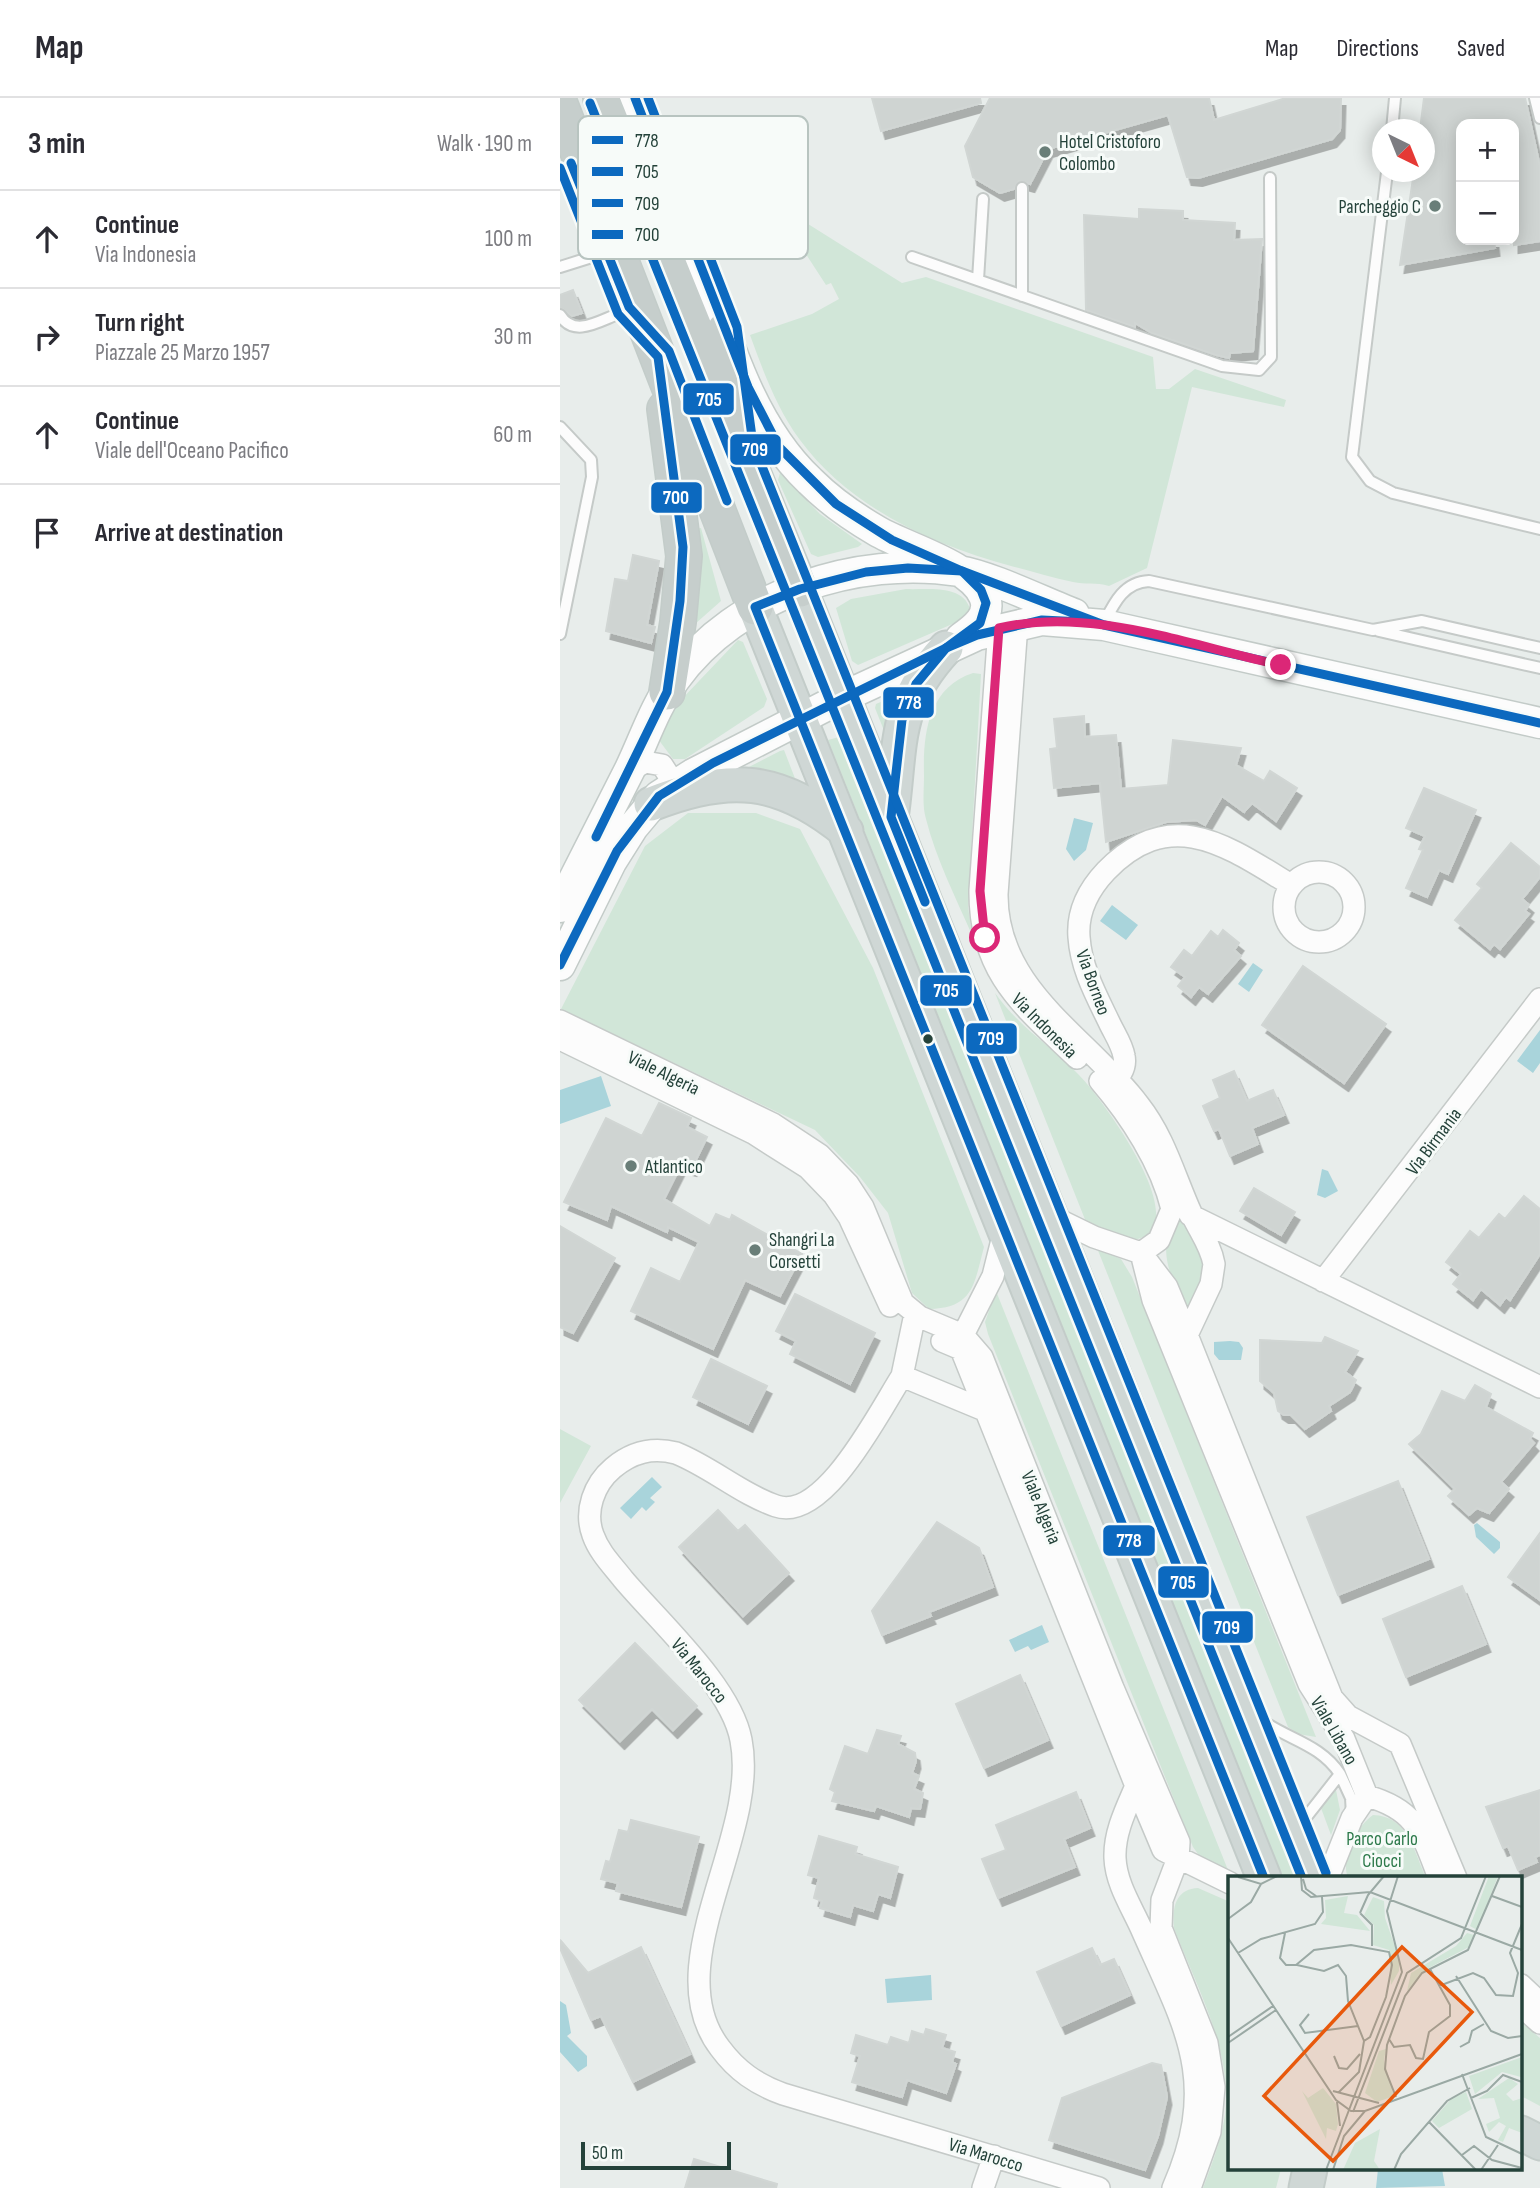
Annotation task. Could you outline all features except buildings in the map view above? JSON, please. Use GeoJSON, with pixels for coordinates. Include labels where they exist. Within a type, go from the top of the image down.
{"type":"FeatureCollection","features":[{"type":"Feature","properties":{"kind":"highway"},"geometry":{"type":"LineString","coordinates":[[601,98],[608,116]]}},
{"type":"Feature","properties":{"kind":"highway"},"geometry":{"type":"LineString","coordinates":[[560,105],[578,151]]}},
{"type":"Feature","properties":{"kind":"highway"},"geometry":{"type":"LineString","coordinates":[[560,168],[578,212]]}},
{"type":"Feature","properties":{"kind":"highway"},"geometry":{"type":"LineString","coordinates":[[597,259],[618,314],[658,357],[683,547],[680,601],[667,692]]}},
{"type":"Feature","properties":{"kind":"highway"},"geometry":{"type":"LineString","coordinates":[[620,259],[755,607]]}},
{"type":"Feature","properties":{"kind":"highway"},"geometry":{"type":"LineString","coordinates":[[666,259],[800,589]]}},
{"type":"Feature","properties":{"kind":"highway"},"geometry":{"type":"LineString","coordinates":[[725,330],[741,447]]}},
{"type":"Feature","properties":{"kind":"main road"},"geometry":{"type":"LineString","coordinates":[[635,98],[642,116]]}},
{"type":"Feature","properties":{"kind":"main road"},"geometry":{"type":"LineString","coordinates":[[697,259],[768,430],[802,473],[830,499],[863,523],[962,572],[1104,625]]}},
{"type":"Feature","properties":{"kind":"main road"},"geometry":{"type":"LineString","coordinates":[[560,907],[667,692],[685,666],[734,619],[755,607],[800,589],[894,569],[962,572],[981,590],[986,611],[980,623],[946,648],[916,684],[907,704],[899,739],[891,817]]}},
{"type":"Feature","properties":{"kind":"main road"},"geometry":{"type":"LineString","coordinates":[[800,589],[1314,1876]]}},
{"type":"Feature","properties":{"kind":"main road"},"geometry":{"type":"LineString","coordinates":[[755,607],[1263,1876]]}},
{"type":"Feature","properties":{"kind":"main road"},"geometry":{"type":"LineString","coordinates":[[560,965],[611,862],[663,794],[843,697],[946,648],[1008,626],[1053,619],[1104,625],[1540,723]]}},
{"type":"Feature","properties":{"kind":"main road"},"geometry":{"type":"LineString","coordinates":[[663,794],[704,785],[747,783],[778,790],[806,802],[846,831]]}},
{"type":"Feature","properties":{"kind":"main road"},"geometry":{"type":"LineString","coordinates":[[1522,2134],[1540,2143]]}},
{"type":"Feature","properties":{"kind":"main road"},"geometry":{"type":"LineString","coordinates":[[1306,2188],[1310,2170]]}},
{"type":"Feature","properties":{"kind":"street","name":"Via Indonesia"},"geometry":{"type":"LineString","coordinates":[[1008,626],[1000,757],[980,891],[983,926],[992,958],[1016,1000],[1112,1084],[1182,1212]]}},
{"type":"Feature","properties":{"kind":"street"},"geometry":{"type":"LineString","coordinates":[[629,771],[645,762],[662,765],[663,794]]}},
{"type":"Feature","properties":{"kind":"street","name":"Via Borneo"},"geometry":{"type":"LineString","coordinates":[[1112,1084],[1124,1066],[1123,1051],[1092,986],[1079,936],[1083,905],[1099,878],[1138,846],[1173,834],[1222,845],[1291,885]]}},
{"type":"Feature","properties":{"kind":"street","name":"Via Birmania"},"geometry":{"type":"LineString","coordinates":[[1323,1280],[1540,999]]}},
{"type":"Feature","properties":{"kind":"street","name":"Viale Algeria"},"geometry":{"type":"LineString","coordinates":[[560,1021],[729,1112],[820,1180],[853,1225],[892,1309],[962,1342],[992,1407],[1120,1725],[1178,1838],[1178,1858]]}},
{"type":"Feature","properties":{"kind":"street","name":"Viale Algeria"},"geometry":{"type":"LineString","coordinates":[[560,1039],[729,1112]]}},
{"type":"Feature","properties":{"kind":"street"},"geometry":{"type":"LineString","coordinates":[[1051,1216],[1094,1237],[1141,1253],[1160,1240],[1182,1212]]}},
{"type":"Feature","properties":{"kind":"street"},"geometry":{"type":"LineString","coordinates":[[1182,1212],[1540,1387]]}},
{"type":"Feature","properties":{"kind":"street"},"geometry":{"type":"LineString","coordinates":[[1178,1338],[1215,1270],[1210,1250],[1182,1212]]}},
{"type":"Feature","properties":{"kind":"street"},"geometry":{"type":"LineString","coordinates":[[962,1342],[989,1286],[1005,1230]]}},
{"type":"Feature","properties":{"kind":"street","name":"Viale Libano"},"geometry":{"type":"LineString","coordinates":[[1141,1253],[1147,1285],[1178,1338],[1294,1625],[1335,1703],[1354,1720],[1400,1744],[1456,1876]]}},
{"type":"Feature","properties":{"kind":"street"},"geometry":{"type":"LineString","coordinates":[[914,1321],[902,1376],[992,1407]]}},
{"type":"Feature","properties":{"kind":"street","name":"Via Marocco"},"geometry":{"type":"LineString","coordinates":[[902,1376],[832,1481],[807,1502],[789,1508],[778,1507],[683,1456],[663,1450],[649,1450],[621,1462],[601,1481],[591,1504],[591,1527],[603,1554],[715,1685],[739,1731],[744,1760],[740,1803],[698,1973],[699,2006],[712,2038],[738,2069],[772,2090],[1099,2188]]}},
{"type":"Feature","properties":{"kind":"street","name":"Viale Libano"},"geometry":{"type":"LineString","coordinates":[[1294,1625],[1309,1684],[1348,1746],[1367,1796]]}},
{"type":"Feature","properties":{"kind":"street","name":"Viale Algeria"},"geometry":{"type":"LineString","coordinates":[[1120,1725],[1136,1786],[1163,1850],[1228,1882]]}},
{"type":"Feature","properties":{"kind":"street"},"geometry":{"type":"LineString","coordinates":[[1136,1786],[1118,1831],[1115,1859],[1121,1883],[1150,1923],[1197,2040],[1212,2063],[1214,2107],[1206,2145],[1190,2188]]}},
{"type":"Feature","properties":{"kind":"street"},"geometry":{"type":"LineString","coordinates":[[1403,1811],[1420,1788]]}},
{"type":"Feature","properties":{"kind":"street"},"geometry":{"type":"LineString","coordinates":[[1329,1876],[1352,1818],[1367,1796],[1403,1811],[1422,1834],[1438,1876]]}},
{"type":"Feature","properties":{"kind":"street"},"geometry":{"type":"LineString","coordinates":[[1150,1923],[1178,1858]]}},
{"type":"Feature","properties":{"kind":"street"},"geometry":{"type":"LineString","coordinates":[[1522,1986],[1540,2003]]}},
{"type":"Feature","properties":{"kind":"street"},"geometry":{"type":"LineString","coordinates":[[1522,2007],[1540,2023]]}},
{"type":"Feature","properties":{"kind":"street"},"geometry":{"type":"LineString","coordinates":[[1172,2188],[1185,2160],[1196,2117],[1197,2040]]}},
{"type":"Feature","properties":{"kind":"street"},"geometry":{"type":"LineString","coordinates":[[983,2188],[994,2155]]}},
{"type":"Feature","properties":{"kind":"lane"},"geometry":{"type":"LineString","coordinates":[[1393,119],[1395,98]]}},
{"type":"Feature","properties":{"kind":"lane"},"geometry":{"type":"LineString","coordinates":[[1535,98],[1540,118]]}},
{"type":"Feature","properties":{"kind":"lane"},"geometry":{"type":"LineString","coordinates":[[912,257],[1222,366],[1259,370],[1271,356],[1270,178]]}},
{"type":"Feature","properties":{"kind":"lane"},"geometry":{"type":"LineString","coordinates":[[1386,182],[1352,457],[1370,481],[1393,493],[1540,529]]}},
{"type":"Feature","properties":{"kind":"lane"},"geometry":{"type":"LineString","coordinates":[[1022,188],[1022,296]]}},
{"type":"Feature","properties":{"kind":"lane"},"geometry":{"type":"LineString","coordinates":[[978,280],[984,199]]}},
{"type":"Feature","properties":{"kind":"lane"},"geometry":{"type":"LineString","coordinates":[[560,267],[586,259]]}},
{"type":"Feature","properties":{"kind":"lane"},"geometry":{"type":"LineString","coordinates":[[560,315],[569,325],[582,328],[618,314]]}},
{"type":"Feature","properties":{"kind":"lane"},"geometry":{"type":"LineString","coordinates":[[560,427],[591,460],[592,477],[560,634]]}},
{"type":"Feature","properties":{"kind":"lane"},"geometry":{"type":"LineString","coordinates":[[1104,625],[1124,590],[1136,583],[1149,581],[1540,668]]}},
{"type":"Feature","properties":{"kind":"lane"},"geometry":{"type":"LineString","coordinates":[[1373,630],[1422,621],[1540,648]]}},
{"type":"Feature","properties":{"kind":"lane"},"geometry":{"type":"LineString","coordinates":[[1249,1710],[1276,1730],[1313,1746],[1340,1774],[1351,1798],[1352,1818]]}},
{"type":"Feature","properties":{"kind":"lane"},"geometry":{"type":"LineString","coordinates":[[1296,1830],[1340,1774]]}},
{"type":"Feature","properties":{"kind":"green space"},"geometry":{"type":"Polygon","coordinates":[[[808,224],[902,283],[926,277],[1153,357],[1156,389],[1169,389],[1195,369],[1286,400],[1284,407],[1192,387],[1147,568],[1109,586],[1057,579],[952,547],[895,520],[843,485],[820,464],[800,440],[765,376],[750,335],[812,314],[839,299],[831,283],[826,285],[808,257],[808,224]]]}},
{"type":"Feature","properties":{"kind":"green space"},"geometry":{"type":"Polygon","coordinates":[[[780,473],[820,514],[862,544],[818,557],[811,554],[778,480],[780,473]]]}},
{"type":"Feature","properties":{"kind":"green space"},"geometry":{"type":"Polygon","coordinates":[[[701,528],[721,601],[695,624],[696,529],[701,528]]]}},
{"type":"Feature","properties":{"kind":"green space"},"geometry":{"type":"Polygon","coordinates":[[[906,589],[952,592],[960,595],[970,609],[957,622],[858,665],[852,661],[836,608],[851,599],[906,589]]]}},
{"type":"Feature","properties":{"kind":"green space"},"geometry":{"type":"Polygon","coordinates":[[[738,640],[743,642],[767,699],[764,707],[685,759],[673,759],[658,739],[679,702],[738,640]]]}},
{"type":"Feature","properties":{"kind":"green space"},"geometry":{"type":"Polygon","coordinates":[[[973,673],[981,674],[968,907],[972,935],[935,849],[925,814],[924,798],[925,745],[931,715],[946,690],[973,673]]]}},
{"type":"Feature","properties":{"kind":"green space"},"geometry":{"type":"Polygon","coordinates":[[[892,697],[885,733],[875,708],[876,704],[892,697]]]}},
{"type":"Feature","properties":{"kind":"green space"},"geometry":{"type":"Polygon","coordinates":[[[839,737],[1295,1876],[1282,1876],[828,740],[839,737]]]}},
{"type":"Feature","properties":{"kind":"green space"},"geometry":{"type":"Polygon","coordinates":[[[784,750],[796,781],[747,768],[780,751],[784,750]]]}},
{"type":"Feature","properties":{"kind":"green space"},"geometry":{"type":"Polygon","coordinates":[[[688,813],[756,813],[800,829],[873,968],[984,1247],[974,1283],[964,1299],[944,1308],[929,1309],[912,1293],[888,1213],[860,1177],[815,1130],[561,1009],[645,846],[688,813]]]}},
{"type":"Feature","properties":{"kind":"green space"},"geometry":{"type":"Polygon","coordinates":[[[995,993],[1015,1017],[1079,1075],[1106,1108],[1139,1162],[1151,1189],[1156,1213],[1151,1231],[1133,1240],[1086,1222],[995,993]]]}},
{"type":"Feature","properties":{"kind":"green space"},"geometry":{"type":"Polygon","coordinates":[[[1180,1218],[1199,1250],[1206,1272],[1189,1308],[1185,1309],[1171,1275],[1166,1251],[1167,1239],[1180,1218]]]}},
{"type":"Feature","properties":{"kind":"green space"},"geometry":{"type":"Polygon","coordinates":[[[1097,1248],[1121,1259],[1132,1277],[1316,1737],[1298,1734],[1288,1727],[1097,1248]]]}},
{"type":"Feature","properties":{"kind":"green space"},"geometry":{"type":"Polygon","coordinates":[[[996,1291],[1230,1875],[1203,1861],[1193,1847],[988,1334],[985,1322],[996,1291]]]}},
{"type":"Feature","properties":{"kind":"green space"},"geometry":{"type":"Polygon","coordinates":[[[560,1429],[591,1446],[560,1503],[560,1429]]]}},
{"type":"Feature","properties":{"kind":"green space"},"geometry":{"type":"Polygon","coordinates":[[[1336,1790],[1340,1810],[1331,1835],[1321,1808],[1336,1790]]]}},
{"type":"Feature","properties":{"kind":"green space","name":"Parco Carlo Ciocci"},"geometry":{"type":"Polygon","coordinates":[[[1373,1815],[1385,1817],[1402,1828],[1425,1876],[1348,1876],[1346,1861],[1351,1843],[1373,1815]]]}},
{"type":"Feature","properties":{"kind":"green space"},"geometry":{"type":"Polygon","coordinates":[[[1198,1888],[1228,1901],[1228,2170],[1281,2170],[1276,2188],[1203,2188],[1219,2143],[1225,2115],[1226,2091],[1224,2067],[1211,2019],[1174,1928],[1177,1901],[1190,1889],[1198,1888]]]}},
{"type":"Feature","properties":{"kind":"green space"},"geometry":{"type":"Polygon","coordinates":[[[1522,2023],[1540,2038],[1540,2106],[1522,2097],[1522,2023]]]}},
{"type":"Feature","properties":{"kind":"water"},"geometry":{"type":"Polygon","coordinates":[[[1074,818],[1093,823],[1086,850],[1074,861],[1066,849],[1074,818]]]}},
{"type":"Feature","properties":{"kind":"water"},"geometry":{"type":"Polygon","coordinates":[[[1112,905],[1138,925],[1126,940],[1100,921],[1112,905]]]}},
{"type":"Feature","properties":{"kind":"water"},"geometry":{"type":"Polygon","coordinates":[[[1253,963],[1263,970],[1249,992],[1238,984],[1253,963]]]}},
{"type":"Feature","properties":{"kind":"water"},"geometry":{"type":"Polygon","coordinates":[[[1540,1030],[1540,1063],[1533,1073],[1517,1061],[1540,1030]]]}},
{"type":"Feature","properties":{"kind":"water"},"geometry":{"type":"Polygon","coordinates":[[[601,1076],[611,1106],[560,1124],[560,1090],[601,1076]]]}},
{"type":"Feature","properties":{"kind":"water"},"geometry":{"type":"Polygon","coordinates":[[[1322,1169],[1328,1171],[1338,1191],[1325,1198],[1317,1195],[1322,1169]]]}},
{"type":"Feature","properties":{"kind":"water"},"geometry":{"type":"Polygon","coordinates":[[[1214,1342],[1239,1342],[1243,1348],[1241,1360],[1219,1360],[1214,1354],[1214,1342]]]}},
{"type":"Feature","properties":{"kind":"water"},"geometry":{"type":"Polygon","coordinates":[[[652,1477],[662,1487],[650,1498],[655,1502],[646,1511],[642,1507],[631,1519],[620,1508],[652,1477]]]}},
{"type":"Feature","properties":{"kind":"water"},"geometry":{"type":"Polygon","coordinates":[[[1477,1523],[1500,1542],[1500,1548],[1494,1554],[1476,1537],[1474,1525],[1477,1523]]]}},
{"type":"Feature","properties":{"kind":"water"},"geometry":{"type":"Polygon","coordinates":[[[1042,1625],[1049,1642],[1031,1650],[1028,1646],[1015,1652],[1009,1640],[1042,1625]]]}},
{"type":"Feature","properties":{"kind":"water"},"geometry":{"type":"Polygon","coordinates":[[[931,1975],[932,2000],[887,2003],[885,1979],[931,1975]]]}},
{"type":"Feature","properties":{"kind":"water"},"geometry":{"type":"Polygon","coordinates":[[[560,2001],[566,2005],[571,2033],[567,2036],[587,2056],[587,2066],[578,2072],[560,2052],[560,2001]]]}},
{"type":"Feature","properties":{"kind":"water"},"geometry":{"type":"Polygon","coordinates":[[[1378,2170],[1442,2170],[1445,2186],[1376,2188],[1378,2170]]]}},
{"type":"Feature","properties":{"kind":"transit line","name":"700"},"geometry":{"type":"LineString","coordinates":[[635,98],[642,116]]}},
{"type":"Feature","properties":{"kind":"transit line","name":"709"},"geometry":{"type":"LineString","coordinates":[[648,98],[655,116]]}},
{"type":"Feature","properties":{"kind":"transit line","name":"705"},"geometry":{"type":"LineString","coordinates":[[590,103],[595,116]]}},
{"type":"Feature","properties":{"kind":"transit line","name":"709"},"geometry":{"type":"LineString","coordinates":[[571,163],[578,180]]}},
{"type":"Feature","properties":{"kind":"transit line","name":"700"},"geometry":{"type":"LineString","coordinates":[[560,168],[578,213]]}},
{"type":"Feature","properties":{"kind":"transit line","name":"700"},"geometry":{"type":"LineString","coordinates":[[596,259],[618,314],[658,357],[683,547],[680,601],[667,692],[596,837]]}},
{"type":"Feature","properties":{"kind":"transit line","name":"709"},"geometry":{"type":"LineString","coordinates":[[610,259],[629,307],[669,351],[727,501]]}},
{"type":"Feature","properties":{"kind":"transit line","name":"705"},"geometry":{"type":"LineString","coordinates":[[653,259],[1301,1876]]}},
{"type":"Feature","properties":{"kind":"transit line","name":"700"},"geometry":{"type":"LineString","coordinates":[[560,965],[617,851],[659,796],[713,763],[946,648],[980,623],[986,603],[981,590],[962,571],[892,540],[836,504],[779,447],[748,387],[698,259]]}},
{"type":"Feature","properties":{"kind":"transit line","name":"709"},"geometry":{"type":"LineString","coordinates":[[711,259],[737,327],[753,444],[1326,1873]]}},
{"type":"Feature","properties":{"kind":"transit line","name":"778"},"geometry":{"type":"LineString","coordinates":[[1263,1876],[755,607],[800,589],[866,572],[908,568],[962,571],[1104,625],[1540,723]]}},
{"type":"Feature","properties":{"kind":"transit line","name":"778"},"geometry":{"type":"LineString","coordinates":[[925,902],[891,817],[902,720],[916,684],[946,648],[977,635],[1042,620],[1083,622]]}},
{"type":"Feature","properties":{"kind":"place","name":"Hotel Cristoforo Colombo"},"geometry":{"type":"Point","coordinates":[1045,152]}},
{"type":"Feature","properties":{"kind":"place","name":"Parcheggio C"},"geometry":{"type":"Point","coordinates":[1435,206]}},
{"type":"Feature","properties":{"kind":"place","name":"Atlantico"},"geometry":{"type":"Point","coordinates":[631,1166]}},
{"type":"Feature","properties":{"kind":"place","name":"Shangri La Corsetti"},"geometry":{"type":"Point","coordinates":[755,1250]}},
{"type":"Feature","properties":{"kind":"route"},"geometry":{"type":"LineString","coordinates":[[985,938],[980,891],[992,757],[999,628],[1053,619],[1104,625],[1281,665]]}}]}
